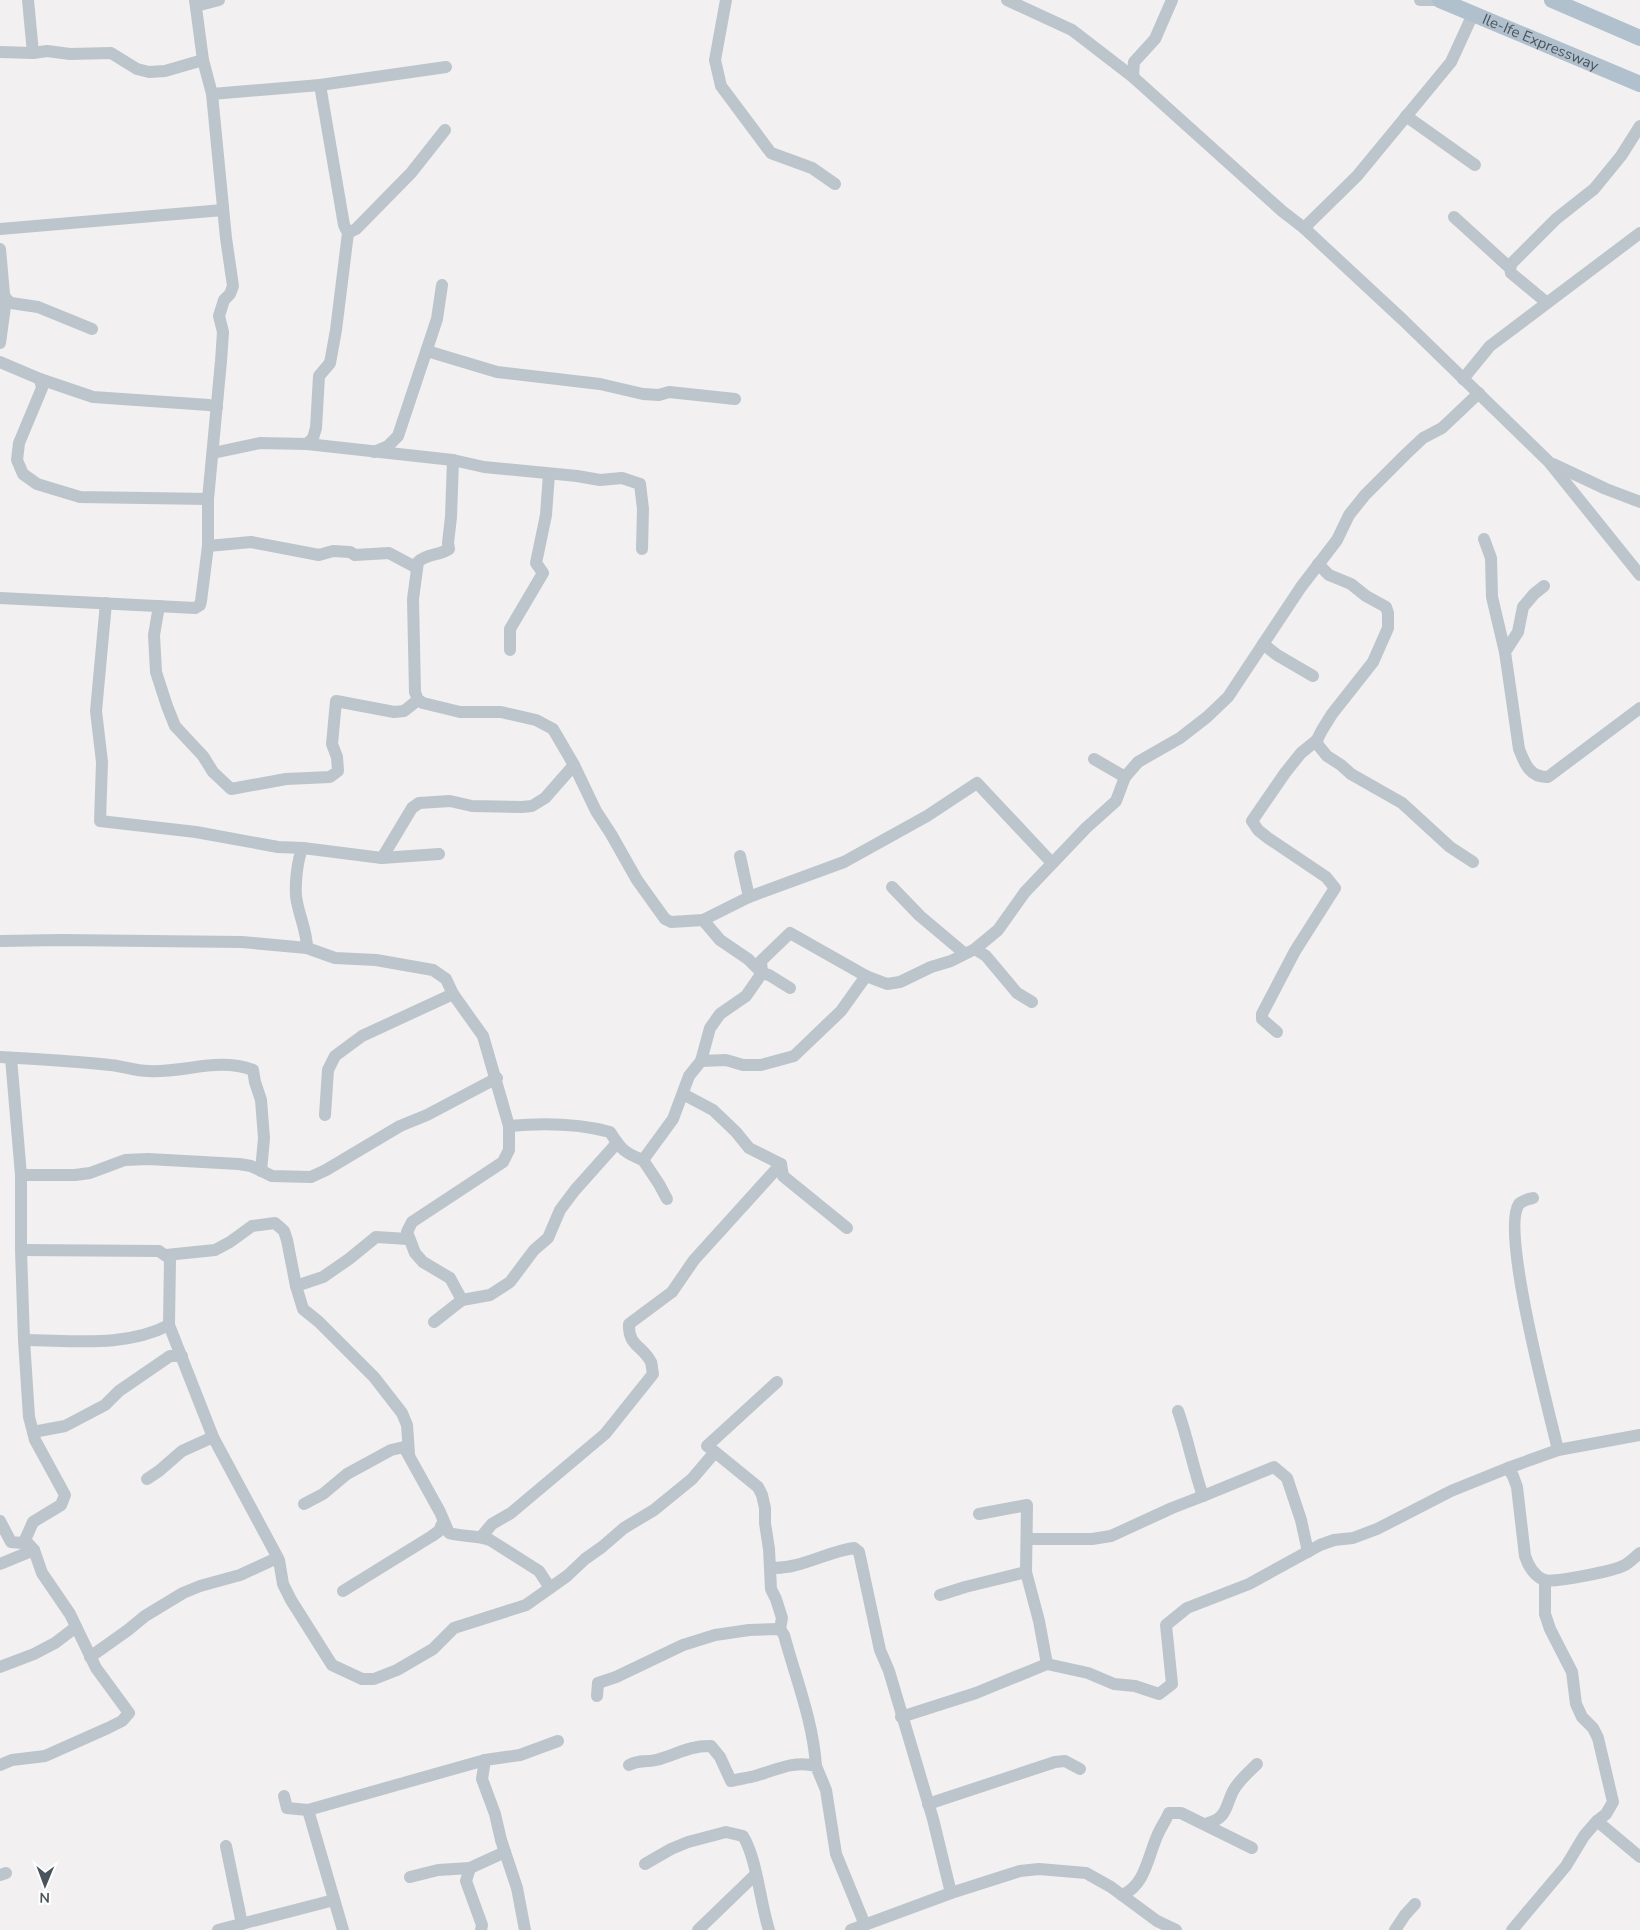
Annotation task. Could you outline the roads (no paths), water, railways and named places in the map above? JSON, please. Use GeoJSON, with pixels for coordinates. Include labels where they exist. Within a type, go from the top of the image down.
{"type":"FeatureCollection","features":[{"type":"Feature","properties":{"kind":"main road","name":"Ile-Ife Expressway"},"geometry":{"type":"LineString","coordinates":[[1438,0],[1640,84]]}},
{"type":"Feature","properties":{"kind":"main road"},"geometry":{"type":"LineString","coordinates":[[1552,0],[1640,38]]}},
{"type":"Feature","properties":{"kind":"street"},"geometry":{"type":"LineString","coordinates":[[28,0],[33,53]]}},
{"type":"Feature","properties":{"kind":"street"},"geometry":{"type":"LineString","coordinates":[[0,598],[195,608],[200,605],[208,546],[208,499],[223,332],[219,316],[224,300],[230,294],[233,286],[223,210],[212,94],[203,60],[196,3],[218,0]]}},
{"type":"Feature","properties":{"kind":"street"},"geometry":{"type":"LineString","coordinates":[[726,0],[715,60],[720,86],[771,153],[812,168],[835,184]]}},
{"type":"Feature","properties":{"kind":"street"},"geometry":{"type":"LineString","coordinates":[[1007,0],[1072,30],[1133,77],[1282,211],[1304,228],[1479,393],[1549,462],[1640,575]]}},
{"type":"Feature","properties":{"kind":"street"},"geometry":{"type":"LineString","coordinates":[[1133,77],[1134,62],[1156,39],[1172,0]]}},
{"type":"Feature","properties":{"kind":"street"},"geometry":{"type":"LineString","coordinates":[[1420,0],[1438,0]]}},
{"type":"Feature","properties":{"kind":"street"},"geometry":{"type":"LineString","coordinates":[[1304,228],[1357,176],[1451,62],[1473,14]]}},
{"type":"Feature","properties":{"kind":"street"},"geometry":{"type":"LineString","coordinates":[[0,52],[110,53],[137,68],[149,72],[165,71],[203,60]]}},
{"type":"Feature","properties":{"kind":"street"},"geometry":{"type":"LineString","coordinates":[[212,94],[320,85],[446,67]]}},
{"type":"Feature","properties":{"kind":"street"},"geometry":{"type":"LineString","coordinates":[[308,444],[314,438],[316,428],[319,376],[330,362],[336,330],[348,233],[344,225],[320,85]]}},
{"type":"Feature","properties":{"kind":"street"},"geometry":{"type":"LineString","coordinates":[[1406,116],[1476,165]]}},
{"type":"Feature","properties":{"kind":"street"},"geometry":{"type":"LineString","coordinates":[[1510,268],[1512,263],[1556,219],[1594,189],[1621,156],[1640,126]]}},
{"type":"Feature","properties":{"kind":"street"},"geometry":{"type":"LineString","coordinates":[[348,233],[356,229],[410,173],[445,130]]}},
{"type":"Feature","properties":{"kind":"street"},"geometry":{"type":"LineString","coordinates":[[0,229],[223,210]]}},
{"type":"Feature","properties":{"kind":"street"},"geometry":{"type":"LineString","coordinates":[[1454,217],[1510,268],[1511,273],[1546,302]]}},
{"type":"Feature","properties":{"kind":"street"},"geometry":{"type":"LineString","coordinates":[[1463,379],[1490,346],[1546,302],[1640,234]]}},
{"type":"Feature","properties":{"kind":"street"},"geometry":{"type":"LineString","coordinates":[[0,249],[6,299],[0,343]]}},
{"type":"Feature","properties":{"kind":"street"},"geometry":{"type":"LineString","coordinates":[[374,452],[388,446],[398,436],[428,351],[437,319],[442,286]]}},
{"type":"Feature","properties":{"kind":"street"},"geometry":{"type":"LineString","coordinates":[[6,299],[11,303],[38,307],[92,329]]}},
{"type":"Feature","properties":{"kind":"street"},"geometry":{"type":"LineString","coordinates":[[428,351],[497,372],[600,384],[643,394],[659,395],[669,392],[735,399]]}},
{"type":"Feature","properties":{"kind":"street"},"geometry":{"type":"LineString","coordinates":[[0,362],[40,379],[93,397],[209,404],[217,407]]}},
{"type":"Feature","properties":{"kind":"street"},"geometry":{"type":"LineString","coordinates":[[40,379],[42,388],[19,443],[17,460],[24,474],[37,484],[80,497],[208,499]]}},
{"type":"Feature","properties":{"kind":"street"},"geometry":{"type":"LineString","coordinates":[[643,1160],[673,1119],[689,1076],[701,1060],[710,1028],[720,1014],[746,996],[762,973],[761,961],[790,933],[866,976],[887,984],[900,982],[931,967],[951,961],[969,951],[998,930],[1025,892],[1086,828],[1116,801],[1125,777],[1138,762],[1180,738],[1207,717],[1228,697],[1301,587],[1337,540],[1349,515],[1365,495],[1418,444],[1442,428],[1479,393]]}},
{"type":"Feature","properties":{"kind":"street"},"geometry":{"type":"LineString","coordinates":[[212,453],[260,443],[308,444],[453,460],[484,467],[600,480],[622,478],[640,484],[643,509],[642,549]]}},
{"type":"Feature","properties":{"kind":"street"},"geometry":{"type":"LineString","coordinates":[[453,460],[452,517],[448,543],[449,549],[423,558],[418,562],[413,599],[415,692],[418,700],[423,703],[460,712],[501,712],[536,720],[553,729],[574,765],[596,811],[637,880],[666,919],[671,922],[703,920],[749,897],[844,862],[927,816],[977,783],[1052,863]]}},
{"type":"Feature","properties":{"kind":"street"},"geometry":{"type":"LineString","coordinates":[[1549,462],[1606,489],[1640,502]]}},
{"type":"Feature","properties":{"kind":"street"},"geometry":{"type":"LineString","coordinates":[[510,650],[510,629],[542,573],[536,563],[546,515],[549,474]]}},
{"type":"Feature","properties":{"kind":"street"},"geometry":{"type":"LineString","coordinates":[[1484,539],[1491,558],[1492,597],[1505,652],[1519,749],[1531,772],[1540,777],[1548,777],[1637,716]]}},
{"type":"Feature","properties":{"kind":"street"},"geometry":{"type":"LineString","coordinates":[[208,546],[251,542],[319,555],[334,551],[350,552],[355,555],[389,553],[418,568]]}},
{"type":"Feature","properties":{"kind":"street"},"geometry":{"type":"LineString","coordinates":[[1277,1032],[1262,1019],[1262,1014],[1295,951],[1335,888],[1326,877],[1258,830],[1252,821],[1301,753],[1317,740],[1332,714],[1372,662],[1388,628],[1386,607],[1351,584],[1329,575],[1318,564]]}},
{"type":"Feature","properties":{"kind":"street"},"geometry":{"type":"LineString","coordinates":[[1505,652],[1518,632],[1523,607],[1528,599],[1544,586]]}},
{"type":"Feature","properties":{"kind":"street"},"geometry":{"type":"LineString","coordinates":[[106,603],[96,711],[102,762],[100,821],[196,832],[278,847],[303,848],[382,858],[439,854]]}},
{"type":"Feature","properties":{"kind":"street"},"geometry":{"type":"LineString","coordinates":[[159,606],[154,635],[156,672],[166,706],[175,726],[203,756],[213,772],[231,789],[286,778],[330,777],[338,771],[332,737],[336,701],[377,707],[394,712],[404,711],[418,700]]}},
{"type":"Feature","properties":{"kind":"street"},"geometry":{"type":"LineString","coordinates":[[1263,644],[1276,655],[1312,676]]}},
{"type":"Feature","properties":{"kind":"street"},"geometry":{"type":"LineString","coordinates":[[1317,740],[1319,748],[1327,756],[1351,774],[1394,797],[1450,847],[1473,862]]}},
{"type":"Feature","properties":{"kind":"street"},"geometry":{"type":"LineString","coordinates":[[1094,759],[1125,777]]}},
{"type":"Feature","properties":{"kind":"street"},"geometry":{"type":"LineString","coordinates":[[382,858],[412,808],[419,803],[450,801],[472,806],[522,808],[532,806],[544,798],[574,765]]}},
{"type":"Feature","properties":{"kind":"street"},"geometry":{"type":"LineString","coordinates":[[303,848],[298,860],[296,900],[307,935],[307,948]]}},
{"type":"Feature","properties":{"kind":"street"},"geometry":{"type":"LineString","coordinates":[[740,856],[749,897]]}},
{"type":"Feature","properties":{"kind":"street"},"geometry":{"type":"LineString","coordinates":[[892,887],[920,916],[969,951],[986,956],[1017,992],[1032,1002]]}},
{"type":"Feature","properties":{"kind":"street"},"geometry":{"type":"LineString","coordinates":[[703,920],[720,940],[748,959],[762,973],[769,975],[790,988]]}},
{"type":"Feature","properties":{"kind":"street"},"geometry":{"type":"LineString","coordinates":[[0,941],[242,942],[307,948],[335,958],[376,960],[432,970],[446,979],[453,994],[483,1036],[497,1078],[509,1126],[509,1150],[503,1162],[412,1222],[407,1232],[408,1239],[416,1253],[424,1262],[450,1278],[462,1300]]}},
{"type":"Feature","properties":{"kind":"street"},"geometry":{"type":"LineString","coordinates":[[701,1060],[726,1060],[742,1065],[760,1065],[794,1056],[841,1010],[866,976]]}},
{"type":"Feature","properties":{"kind":"street"},"geometry":{"type":"LineString","coordinates":[[325,1115],[328,1070],[335,1056],[362,1036],[453,994]]}},
{"type":"Feature","properties":{"kind":"street"},"geometry":{"type":"LineString","coordinates":[[0,1765],[12,1760],[45,1756],[122,1721],[129,1713],[90,1656],[64,1604],[42,1573],[30,1545],[33,1522],[61,1505],[65,1494],[35,1440],[29,1417],[21,1250],[22,1175],[6,1058],[111,1065],[146,1072],[184,1070],[218,1064],[238,1065],[253,1070],[254,1082],[261,1100],[264,1138],[260,1171]]}},
{"type":"Feature","properties":{"kind":"street"},"geometry":{"type":"LineString","coordinates":[[22,1175],[75,1175],[90,1173],[124,1160],[148,1159],[239,1164],[251,1166],[272,1176],[311,1177],[400,1126],[427,1115],[497,1078]]}},
{"type":"Feature","properties":{"kind":"street"},"geometry":{"type":"LineString","coordinates":[[683,1094],[712,1110],[736,1132],[749,1148],[781,1164]]}},
{"type":"Feature","properties":{"kind":"street"},"geometry":{"type":"LineString","coordinates":[[509,1126],[543,1123],[590,1126],[610,1132],[627,1154],[643,1160],[667,1199]]}},
{"type":"Feature","properties":{"kind":"street"},"geometry":{"type":"LineString","coordinates":[[434,1322],[462,1300],[490,1295],[510,1282],[534,1250],[548,1238],[560,1210],[575,1190],[617,1143]]}},
{"type":"Feature","properties":{"kind":"street"},"geometry":{"type":"LineString","coordinates":[[781,1164],[783,1176],[847,1228]]}},
{"type":"Feature","properties":{"kind":"street"},"geometry":{"type":"LineString","coordinates":[[481,1536],[492,1524],[511,1513],[605,1434],[653,1374],[651,1362],[632,1342],[628,1334],[628,1324],[672,1292],[694,1260],[781,1164]]}},
{"type":"Feature","properties":{"kind":"street"},"geometry":{"type":"LineString","coordinates":[[1533,1198],[1523,1201],[1517,1209],[1514,1232],[1515,1251],[1524,1302],[1558,1450]]}},
{"type":"Feature","properties":{"kind":"street"},"geometry":{"type":"LineString","coordinates":[[166,1255],[215,1250],[252,1226],[275,1223],[284,1231],[287,1240],[302,1309],[319,1322],[374,1377],[402,1413],[407,1425],[409,1454]]}},
{"type":"Feature","properties":{"kind":"street"},"geometry":{"type":"LineString","coordinates":[[296,1286],[323,1277],[376,1237],[408,1239]]}},
{"type":"Feature","properties":{"kind":"street"},"geometry":{"type":"LineString","coordinates":[[21,1250],[159,1251],[170,1259],[169,1324],[213,1437],[277,1558],[283,1584],[291,1600],[332,1665],[362,1679],[374,1679],[396,1670],[433,1649],[454,1628],[526,1605],[567,1576],[624,1528],[654,1510],[692,1478],[715,1452]]}},
{"type":"Feature","properties":{"kind":"street"},"geometry":{"type":"LineString","coordinates":[[24,1340],[116,1340],[154,1332],[169,1324]]}},
{"type":"Feature","properties":{"kind":"street"},"geometry":{"type":"LineString","coordinates":[[33,1432],[65,1426],[105,1405],[119,1391],[170,1356],[182,1356]]}},
{"type":"Feature","properties":{"kind":"street"},"geometry":{"type":"LineString","coordinates":[[777,1382],[707,1446],[758,1487],[762,1495],[766,1508],[765,1522],[771,1568],[771,1589],[782,1618],[780,1629],[784,1635],[810,1722],[815,1743],[816,1766],[826,1790],[836,1854],[865,1925]]}},
{"type":"Feature","properties":{"kind":"street"},"geometry":{"type":"LineString","coordinates":[[1178,1411],[1188,1440],[1202,1496]]}},
{"type":"Feature","properties":{"kind":"street"},"geometry":{"type":"LineString","coordinates":[[901,1717],[976,1693],[1047,1664],[1088,1674],[1114,1684],[1135,1686],[1159,1694],[1172,1684],[1166,1625],[1187,1608],[1249,1584],[1334,1540],[1353,1538],[1377,1529],[1450,1491],[1508,1468],[1558,1450],[1640,1435]]}},
{"type":"Feature","properties":{"kind":"street"},"geometry":{"type":"LineString","coordinates":[[147,1479],[182,1451],[213,1437]]}},
{"type":"Feature","properties":{"kind":"street"},"geometry":{"type":"LineString","coordinates":[[304,1504],[323,1494],[347,1474],[389,1447],[404,1447],[444,1529],[460,1537],[481,1536],[490,1540],[539,1571],[550,1588]]}},
{"type":"Feature","properties":{"kind":"street"},"geometry":{"type":"LineString","coordinates":[[1028,1539],[1092,1539],[1111,1536],[1172,1508],[1274,1466],[1287,1478],[1301,1520],[1308,1552]]}},
{"type":"Feature","properties":{"kind":"street"},"geometry":{"type":"LineString","coordinates":[[1508,1468],[1514,1476],[1517,1486],[1525,1556],[1529,1566],[1536,1575],[1545,1580],[1601,1573],[1625,1565],[1640,1553]]}},
{"type":"Feature","properties":{"kind":"street"},"geometry":{"type":"LineString","coordinates":[[979,1514],[1027,1504],[1028,1539],[1026,1572],[1039,1621],[1047,1664]]}},
{"type":"Feature","properties":{"kind":"street"},"geometry":{"type":"LineString","coordinates":[[0,1521],[11,1542],[30,1545]]}},
{"type":"Feature","properties":{"kind":"street"},"geometry":{"type":"LineString","coordinates":[[343,1591],[444,1529]]}},
{"type":"Feature","properties":{"kind":"street"},"geometry":{"type":"LineString","coordinates":[[0,1564],[30,1545]]}},
{"type":"Feature","properties":{"kind":"street"},"geometry":{"type":"LineString","coordinates":[[771,1568],[806,1563],[846,1549],[854,1548],[859,1552],[880,1650],[889,1671],[901,1717],[933,1819],[951,1893]]}},
{"type":"Feature","properties":{"kind":"street"},"geometry":{"type":"LineString","coordinates":[[90,1656],[145,1616],[183,1593],[200,1586],[240,1575],[277,1558]]}},
{"type":"Feature","properties":{"kind":"street"},"geometry":{"type":"LineString","coordinates":[[940,1595],[1026,1572]]}},
{"type":"Feature","properties":{"kind":"street"},"geometry":{"type":"LineString","coordinates":[[1512,1930],[1566,1866],[1584,1836],[1606,1814],[1613,1802],[1598,1738],[1593,1728],[1582,1717],[1576,1704],[1572,1672],[1550,1629],[1545,1614],[1545,1580]]}},
{"type":"Feature","properties":{"kind":"street"},"geometry":{"type":"LineString","coordinates":[[0,1666],[34,1654],[55,1643],[76,1627]]}},
{"type":"Feature","properties":{"kind":"street"},"geometry":{"type":"LineString","coordinates":[[597,1696],[598,1683],[616,1677],[683,1645],[715,1635],[749,1630],[780,1629]]}},
{"type":"Feature","properties":{"kind":"street"},"geometry":{"type":"LineString","coordinates":[[284,1796],[287,1808],[308,1810],[485,1760],[520,1756],[558,1741]]}},
{"type":"Feature","properties":{"kind":"street"},"geometry":{"type":"LineString","coordinates":[[629,1765],[638,1760],[654,1760],[701,1745],[711,1746],[720,1757],[731,1781],[755,1776],[788,1765],[806,1763],[816,1766]]}},
{"type":"Feature","properties":{"kind":"street"},"geometry":{"type":"LineString","coordinates":[[485,1760],[482,1779],[495,1814],[521,1903],[525,1930]]}},
{"type":"Feature","properties":{"kind":"street"},"geometry":{"type":"LineString","coordinates":[[928,1804],[1055,1762],[1064,1761],[1080,1769]]}},
{"type":"Feature","properties":{"kind":"street"},"geometry":{"type":"LineString","coordinates":[[1205,1824],[1220,1818],[1228,1807],[1234,1790],[1242,1778],[1257,1764]]}},
{"type":"Feature","properties":{"kind":"street"},"geometry":{"type":"LineString","coordinates":[[308,1810],[343,1930]]}},
{"type":"Feature","properties":{"kind":"street"},"geometry":{"type":"LineString","coordinates":[[1122,1895],[1128,1893],[1143,1874],[1149,1863],[1158,1835],[1170,1813],[1181,1813],[1252,1848]]}},
{"type":"Feature","properties":{"kind":"street"},"geometry":{"type":"LineString","coordinates":[[1597,1821],[1640,1856]]}},
{"type":"Feature","properties":{"kind":"street"},"geometry":{"type":"LineString","coordinates":[[645,1864],[671,1849],[726,1832],[743,1836],[750,1847],[769,1930]]}},
{"type":"Feature","properties":{"kind":"street"},"geometry":{"type":"LineString","coordinates":[[226,1846],[242,1924]]}},
{"type":"Feature","properties":{"kind":"street"},"geometry":{"type":"LineString","coordinates":[[410,1877],[438,1870],[470,1868],[505,1852]]}},
{"type":"Feature","properties":{"kind":"street"},"geometry":{"type":"LineString","coordinates":[[470,1868],[466,1881],[482,1925],[481,1930]]}},
{"type":"Feature","properties":{"kind":"street"},"geometry":{"type":"LineString","coordinates":[[851,1930],[865,1925],[884,1924],[951,1893],[1020,1871],[1039,1868],[1086,1873],[1122,1895],[1157,1921],[1176,1930]]}},
{"type":"Feature","properties":{"kind":"street"},"geometry":{"type":"LineString","coordinates":[[698,1930],[755,1875]]}},
{"type":"Feature","properties":{"kind":"street"},"geometry":{"type":"LineString","coordinates":[[218,1930],[334,1900]]}},
{"type":"Feature","properties":{"kind":"street"},"geometry":{"type":"LineString","coordinates":[[1395,1930],[1404,1915],[1415,1904]]}}]}
